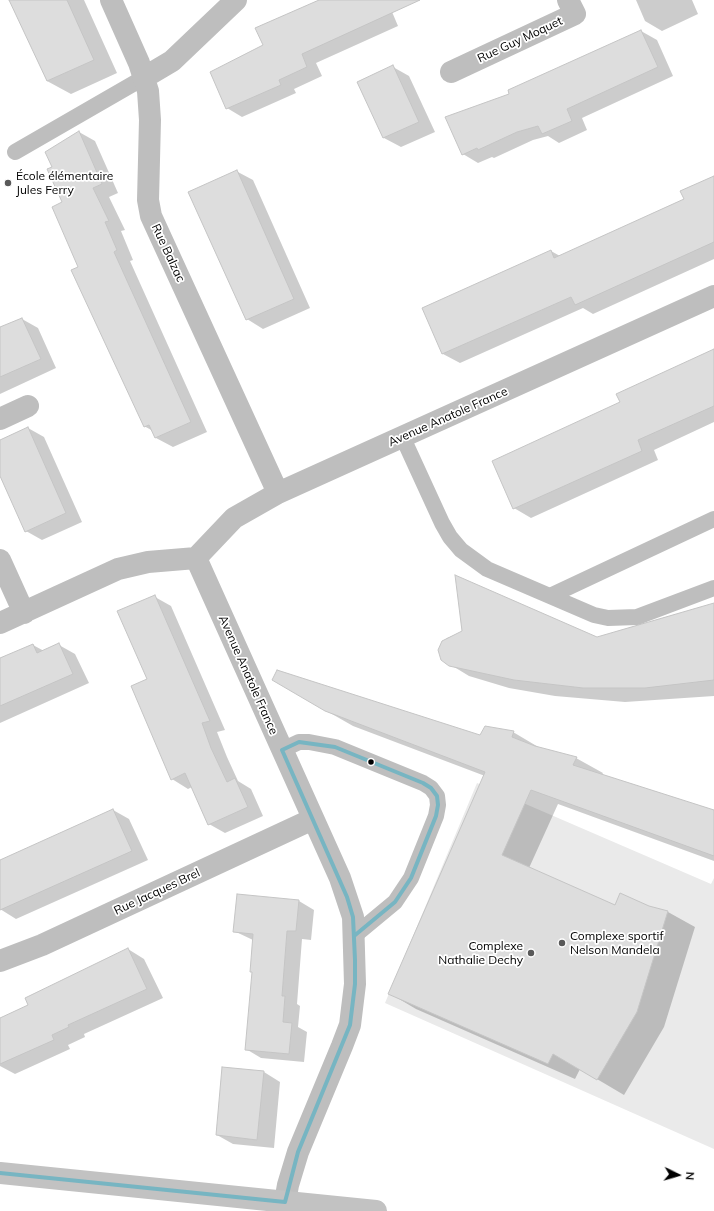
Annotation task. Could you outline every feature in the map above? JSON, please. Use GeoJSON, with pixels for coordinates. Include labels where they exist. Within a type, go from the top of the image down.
{"type":"FeatureCollection","features":[{"type":"Feature","properties":{"kind":"main road"},"geometry":{"type":"LineString","coordinates":[[0,1173],[376,1211]]}},
{"type":"Feature","properties":{"kind":"street","name":"Rue Balzac"},"geometry":{"type":"LineString","coordinates":[[111,0],[145,77],[149,104],[148,186],[151,216],[278,493]]}},
{"type":"Feature","properties":{"kind":"street"},"geometry":{"type":"LineString","coordinates":[[145,77],[172,61],[236,0]]}},
{"type":"Feature","properties":{"kind":"street","name":"Rue Guy Moquet"},"geometry":{"type":"LineString","coordinates":[[451,72],[575,14],[568,0]]}},
{"type":"Feature","properties":{"kind":"street","name":"Avenue Anatole France"},"geometry":{"type":"LineString","coordinates":[[285,1202],[288,1185],[298,1152],[350,1025],[355,984],[353,917],[348,897],[196,558],[234,518],[278,493],[403,438],[714,296]]}},
{"type":"Feature","properties":{"kind":"street"},"geometry":{"type":"LineString","coordinates":[[0,419],[28,406]]}},
{"type":"Feature","properties":{"kind":"street"},"geometry":{"type":"LineString","coordinates":[[0,623],[118,569],[148,562],[196,558]]}},
{"type":"Feature","properties":{"kind":"street"},"geometry":{"type":"LineString","coordinates":[[0,560],[24,613]]}},
{"type":"Feature","properties":{"kind":"street","name":"Rue Jacques Brel"},"geometry":{"type":"LineString","coordinates":[[0,961],[42,945],[313,819]]}},
{"type":"Feature","properties":{"kind":"lane"},"geometry":{"type":"LineString","coordinates":[[15,152],[145,77]]}},
{"type":"Feature","properties":{"kind":"lane"},"geometry":{"type":"LineString","coordinates":[[403,438],[442,523],[450,537],[461,550],[487,569],[594,615],[608,618],[624,619],[637,617],[714,588]]}},
{"type":"Feature","properties":{"kind":"lane"},"geometry":{"type":"LineString","coordinates":[[550,596],[714,519]]}},
{"type":"Feature","properties":{"kind":"lane"},"geometry":{"type":"LineString","coordinates":[[282,750],[299,742],[309,742],[336,747],[423,783],[431,788],[437,796],[438,805],[436,816],[410,878],[395,902],[354,936]]}},
{"type":"Feature","properties":{"kind":"shaded area","name":"Complexe sportif Nelson Mandela"},"geometry":{"type":"Polygon","coordinates":[[[477,783],[711,884],[714,878],[714,1149],[385,1003],[477,783]]]}},
{"type":"Feature","properties":{"kind":"building"},"geometry":{"type":"Polygon","coordinates":[[[9,0],[67,0],[94,60],[47,81],[9,0]]]}},
{"type":"Feature","properties":{"kind":"building"},"geometry":{"type":"Polygon","coordinates":[[[319,0],[420,0],[302,54],[307,67],[279,80],[281,85],[226,109],[210,72],[263,45],[255,28],[319,0]]]}},
{"type":"Feature","properties":{"kind":"building"},"geometry":{"type":"Polygon","coordinates":[[[641,30],[658,67],[567,109],[572,121],[542,134],[538,126],[517,132],[478,150],[477,148],[462,155],[445,117],[509,94],[508,90],[641,30]]]}},
{"type":"Feature","properties":{"kind":"building"},"geometry":{"type":"Polygon","coordinates":[[[393,65],[419,122],[383,138],[357,82],[393,65]]]}},
{"type":"Feature","properties":{"kind":"building"},"geometry":{"type":"Polygon","coordinates":[[[79,131],[102,184],[93,188],[109,221],[105,222],[117,250],[114,252],[191,422],[155,438],[149,425],[144,427],[71,270],[78,267],[52,207],[62,202],[47,169],[52,167],[45,152],[79,131]]]}},
{"type":"Feature","properties":{"kind":"building"},"geometry":{"type":"Polygon","coordinates":[[[237,170],[294,299],[246,320],[188,192],[237,170]]]}},
{"type":"Feature","properties":{"kind":"building"},"geometry":{"type":"Polygon","coordinates":[[[714,176],[714,242],[575,305],[571,297],[442,354],[422,308],[551,250],[554,258],[684,199],[680,191],[714,176]]]}},
{"type":"Feature","properties":{"kind":"building"},"geometry":{"type":"Polygon","coordinates":[[[22,318],[41,359],[0,377],[0,327],[22,318]]]}},
{"type":"Feature","properties":{"kind":"building"},"geometry":{"type":"Polygon","coordinates":[[[714,349],[714,406],[638,440],[642,451],[513,509],[492,461],[620,402],[616,394],[714,349]]]}},
{"type":"Feature","properties":{"kind":"building"},"geometry":{"type":"Polygon","coordinates":[[[28,427],[66,513],[25,532],[0,476],[0,440],[28,427]]]}},
{"type":"Feature","properties":{"kind":"building"},"geometry":{"type":"Polygon","coordinates":[[[455,575],[597,637],[714,603],[714,680],[645,688],[583,688],[514,680],[449,666],[441,660],[438,650],[442,641],[462,631],[455,575]]]}},
{"type":"Feature","properties":{"kind":"building"},"geometry":{"type":"Polygon","coordinates":[[[155,595],[210,721],[202,723],[211,748],[227,782],[235,778],[248,807],[208,825],[185,773],[171,780],[131,686],[147,679],[117,611],[155,595]]]}},
{"type":"Feature","properties":{"kind":"building"},"geometry":{"type":"Polygon","coordinates":[[[59,643],[73,674],[0,706],[0,658],[33,644],[37,653],[59,643]]]}},
{"type":"Feature","properties":{"kind":"building","name":"Complexe Nathalie Dechy"},"geometry":{"type":"Polygon","coordinates":[[[277,670],[480,735],[485,726],[514,731],[512,737],[535,746],[577,757],[573,765],[714,810],[714,856],[531,790],[502,855],[615,905],[620,893],[649,906],[668,911],[637,1012],[597,1080],[553,1054],[548,1064],[388,994],[485,772],[325,711],[272,680],[277,670]]]}},
{"type":"Feature","properties":{"kind":"building"},"geometry":{"type":"Polygon","coordinates":[[[113,809],[132,851],[0,910],[0,860],[113,809]]]}},
{"type":"Feature","properties":{"kind":"building"},"geometry":{"type":"Polygon","coordinates":[[[237,894],[299,900],[296,931],[287,931],[282,996],[285,996],[283,1022],[292,1023],[289,1054],[245,1050],[252,972],[250,972],[253,934],[233,932],[237,894]]]}},
{"type":"Feature","properties":{"kind":"building"},"geometry":{"type":"Polygon","coordinates":[[[128,948],[147,989],[68,1025],[69,1027],[52,1035],[54,1040],[0,1064],[0,1018],[28,1005],[25,998],[128,948]]]}},
{"type":"Feature","properties":{"kind":"building"},"geometry":{"type":"Polygon","coordinates":[[[222,1067],[264,1071],[257,1140],[216,1135],[222,1067]]]}},
{"type":"Feature","properties":{"kind":"transit line"},"geometry":{"type":"LineString","coordinates":[[282,750],[299,742],[335,747],[423,783],[431,788],[437,796],[438,805],[436,816],[411,878],[395,902],[354,936]]}},
{"type":"Feature","properties":{"kind":"transit line"},"geometry":{"type":"LineString","coordinates":[[282,750],[347,897],[353,917],[355,960],[355,984],[350,1025],[298,1152],[285,1202]]}},
{"type":"Feature","properties":{"kind":"transit line"},"geometry":{"type":"LineString","coordinates":[[0,1173],[285,1202]]}},
{"type":"Feature","properties":{"kind":"place","name":"École élémentaire Jules Ferry"},"geometry":{"type":"Point","coordinates":[8,183]}},
{"type":"Feature","properties":{"kind":"place","name":"Complexe sportif Nelson Mandela"},"geometry":{"type":"Point","coordinates":[562,943]}},
{"type":"Feature","properties":{"kind":"place","name":"Complexe Nathalie Dechy"},"geometry":{"type":"Point","coordinates":[531,953]}}]}
